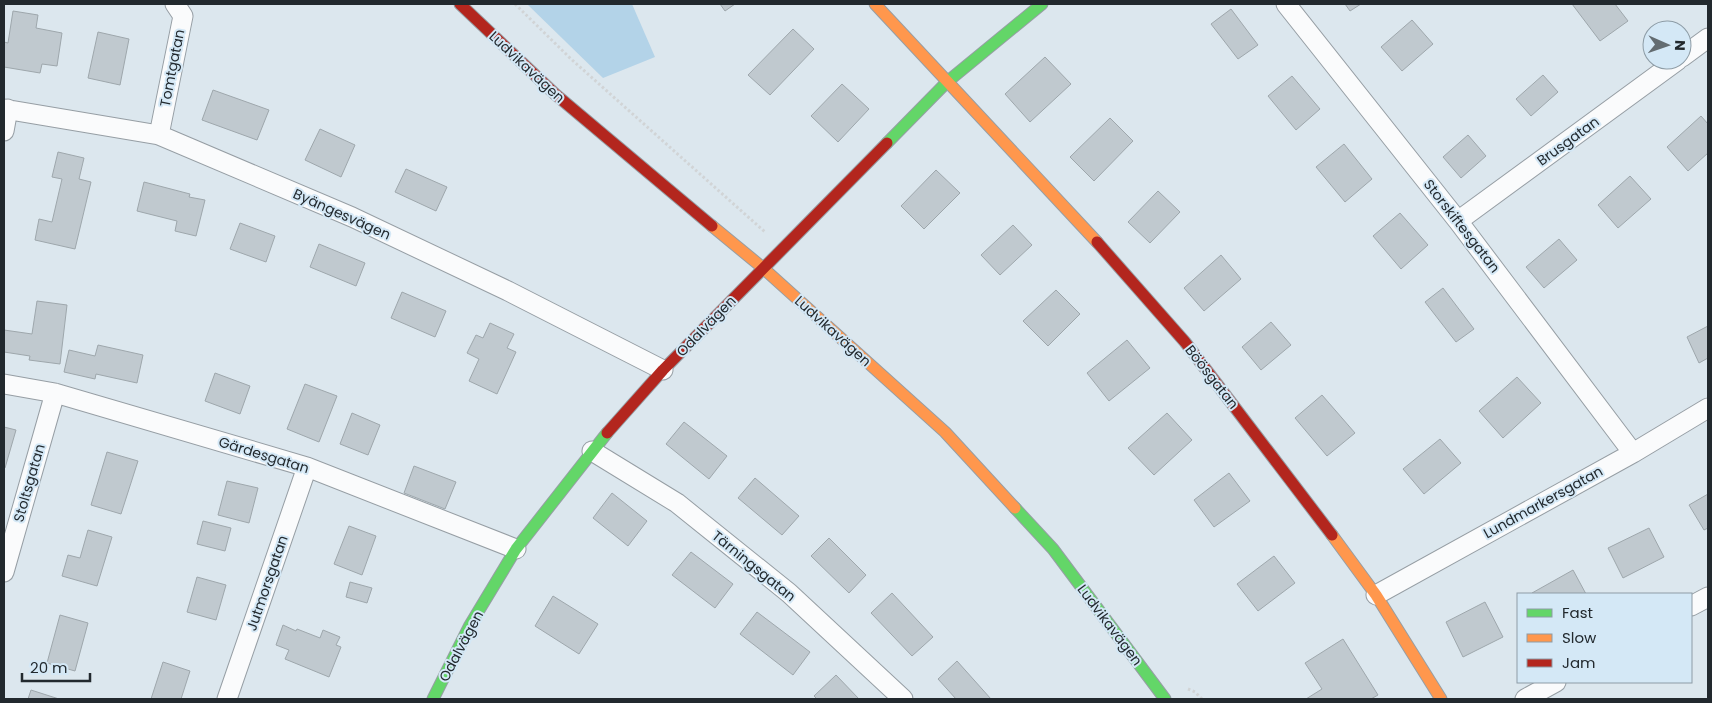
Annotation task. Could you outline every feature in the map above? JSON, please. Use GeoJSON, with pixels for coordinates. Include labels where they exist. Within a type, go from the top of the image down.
{"type":"FeatureCollection","features":[{"type":"Feature","properties":{"kind":"street","name":"Tomtgatan"},"geometry":{"type":"LineString","coordinates":[[159,135],[183,16],[175,4]]}},
{"type":"Feature","properties":{"kind":"street","name":"Ludvikavägen"},"geometry":{"type":"LineString","coordinates":[[460,4],[555,94],[763,268],[945,432],[1053,549],[1165,699]]}},
{"type":"Feature","properties":{"kind":"street","name":"Böösgatan"},"geometry":{"type":"LineString","coordinates":[[875,4],[1076,218],[1185,342],[1311,506],[1376,595],[1441,699]]}},
{"type":"Feature","properties":{"kind":"street","name":"Odalvägen"},"geometry":{"type":"LineString","coordinates":[[433,699],[470,625],[516,549],[592,451],[663,370],[947,82],[1042,4]]}},
{"type":"Feature","properties":{"kind":"street","name":"Storskiftesgatan"},"geometry":{"type":"LineString","coordinates":[[1286,4],[1458,221],[1633,453]]}},
{"type":"Feature","properties":{"kind":"street"},"geometry":{"type":"LineString","coordinates":[[1692,50],[1708,38]]}},
{"type":"Feature","properties":{"kind":"street","name":"Brusgatan"},"geometry":{"type":"LineString","coordinates":[[1458,221],[1664,70]]}},
{"type":"Feature","properties":{"kind":"street","name":"Byängesvägen"},"geometry":{"type":"LineString","coordinates":[[6,109],[159,135],[352,217],[508,291],[663,370]]}},
{"type":"Feature","properties":{"kind":"street"},"geometry":{"type":"LineString","coordinates":[[4,131],[6,109]]}},
{"type":"Feature","properties":{"kind":"street","name":"Gärdesgatan"},"geometry":{"type":"LineString","coordinates":[[4,384],[55,393],[307,467],[516,549]]}},
{"type":"Feature","properties":{"kind":"street","name":"Stoltsgatan"},"geometry":{"type":"LineString","coordinates":[[4,572],[55,393]]}},
{"type":"Feature","properties":{"kind":"street","name":"Lundmarkersgatan"},"geometry":{"type":"LineString","coordinates":[[1376,595],[1633,453],[1708,408]]}},
{"type":"Feature","properties":{"kind":"street","name":"Tärningsgatan"},"geometry":{"type":"LineString","coordinates":[[592,451],[676,503],[789,593],[903,699]]}},
{"type":"Feature","properties":{"kind":"street","name":"Jutmorsgatan"},"geometry":{"type":"LineString","coordinates":[[227,699],[307,467]]}},
{"type":"Feature","properties":{"kind":"street"},"geometry":{"type":"LineString","coordinates":[[1692,605],[1708,597]]}},
{"type":"Feature","properties":{"kind":"street"},"geometry":{"type":"LineString","coordinates":[[1525,699],[1554,683]]}},
{"type":"Feature","properties":{"kind":"path"},"geometry":{"type":"LineString","coordinates":[[515,4],[578,65],[783,248]]}},
{"type":"Feature","properties":{"kind":"shaded area"},"geometry":{"type":"Polygon","coordinates":[[[527,4],[632,4],[655,57],[603,78],[527,4]]]}},
{"type":"Feature","properties":{"kind":"building"},"geometry":{"type":"Polygon","coordinates":[[[720,4],[735,4],[725,11],[720,4]]]}},
{"type":"Feature","properties":{"kind":"building"},"geometry":{"type":"Polygon","coordinates":[[[1345,4],[1361,4],[1350,11],[1345,4]]]}},
{"type":"Feature","properties":{"kind":"building"},"geometry":{"type":"Polygon","coordinates":[[[1572,4],[1615,4],[1628,21],[1600,41],[1572,4]]]}},
{"type":"Feature","properties":{"kind":"building"},"geometry":{"type":"Polygon","coordinates":[[[1231,9],[1258,45],[1238,59],[1211,24],[1231,9]]]}},
{"type":"Feature","properties":{"kind":"building"},"geometry":{"type":"Polygon","coordinates":[[[13,11],[38,15],[36,28],[62,33],[57,66],[42,64],[40,73],[4,67],[4,42],[8,43],[13,11]]]}},
{"type":"Feature","properties":{"kind":"building"},"geometry":{"type":"Polygon","coordinates":[[[1412,20],[1433,44],[1402,71],[1381,47],[1412,20]]]}},
{"type":"Feature","properties":{"kind":"building"},"geometry":{"type":"Polygon","coordinates":[[[793,29],[814,49],[770,95],[748,75],[793,29]]]}},
{"type":"Feature","properties":{"kind":"building"},"geometry":{"type":"Polygon","coordinates":[[[98,32],[129,39],[120,85],[88,78],[98,32]]]}},
{"type":"Feature","properties":{"kind":"building"},"geometry":{"type":"Polygon","coordinates":[[[1045,57],[1071,84],[1030,122],[1005,94],[1045,57]]]}},
{"type":"Feature","properties":{"kind":"building"},"geometry":{"type":"Polygon","coordinates":[[[1543,75],[1558,92],[1531,116],[1516,99],[1543,75]]]}},
{"type":"Feature","properties":{"kind":"building"},"geometry":{"type":"Polygon","coordinates":[[[1292,76],[1320,109],[1296,130],[1268,96],[1292,76]]]}},
{"type":"Feature","properties":{"kind":"building"},"geometry":{"type":"Polygon","coordinates":[[[842,84],[869,109],[838,142],[811,116],[842,84]]]}},
{"type":"Feature","properties":{"kind":"building"},"geometry":{"type":"Polygon","coordinates":[[[213,90],[269,110],[257,140],[202,120],[213,90]]]}},
{"type":"Feature","properties":{"kind":"building"},"geometry":{"type":"Polygon","coordinates":[[[1701,116],[1708,124],[1708,153],[1688,171],[1667,147],[1701,116]]]}},
{"type":"Feature","properties":{"kind":"building"},"geometry":{"type":"Polygon","coordinates":[[[1110,118],[1133,141],[1094,181],[1070,157],[1110,118]]]}},
{"type":"Feature","properties":{"kind":"building"},"geometry":{"type":"Polygon","coordinates":[[[320,129],[355,145],[341,177],[305,160],[320,129]]]}},
{"type":"Feature","properties":{"kind":"building"},"geometry":{"type":"Polygon","coordinates":[[[1468,135],[1486,156],[1461,178],[1443,157],[1468,135]]]}},
{"type":"Feature","properties":{"kind":"building"},"geometry":{"type":"Polygon","coordinates":[[[1344,144],[1372,179],[1345,202],[1316,167],[1344,144]]]}},
{"type":"Feature","properties":{"kind":"building"},"geometry":{"type":"Polygon","coordinates":[[[58,152],[84,158],[79,179],[91,182],[75,249],[35,240],[39,219],[52,222],[62,179],[52,177],[58,152]]]}},
{"type":"Feature","properties":{"kind":"building"},"geometry":{"type":"Polygon","coordinates":[[[406,169],[447,187],[436,211],[395,192],[406,169]]]}},
{"type":"Feature","properties":{"kind":"building"},"geometry":{"type":"Polygon","coordinates":[[[936,170],[960,193],[924,229],[901,206],[936,170]]]}},
{"type":"Feature","properties":{"kind":"building"},"geometry":{"type":"Polygon","coordinates":[[[1630,176],[1651,199],[1618,228],[1598,205],[1630,176]]]}},
{"type":"Feature","properties":{"kind":"building"},"geometry":{"type":"Polygon","coordinates":[[[144,182],[190,194],[189,197],[205,200],[196,236],[175,231],[177,221],[137,211],[144,182]]]}},
{"type":"Feature","properties":{"kind":"building"},"geometry":{"type":"Polygon","coordinates":[[[1158,191],[1180,212],[1150,243],[1128,222],[1158,191]]]}},
{"type":"Feature","properties":{"kind":"building"},"geometry":{"type":"Polygon","coordinates":[[[1400,213],[1428,245],[1401,269],[1373,236],[1400,213]]]}},
{"type":"Feature","properties":{"kind":"building"},"geometry":{"type":"Polygon","coordinates":[[[240,223],[275,236],[266,262],[230,249],[240,223]]]}},
{"type":"Feature","properties":{"kind":"building"},"geometry":{"type":"Polygon","coordinates":[[[1013,225],[1032,245],[1000,275],[981,255],[1013,225]]]}},
{"type":"Feature","properties":{"kind":"building"},"geometry":{"type":"Polygon","coordinates":[[[1559,239],[1577,260],[1544,288],[1526,267],[1559,239]]]}},
{"type":"Feature","properties":{"kind":"building"},"geometry":{"type":"Polygon","coordinates":[[[319,244],[365,263],[356,286],[310,267],[319,244]]]}},
{"type":"Feature","properties":{"kind":"building"},"geometry":{"type":"Polygon","coordinates":[[[1221,255],[1241,279],[1204,311],[1184,288],[1221,255]]]}},
{"type":"Feature","properties":{"kind":"building"},"geometry":{"type":"Polygon","coordinates":[[[1443,288],[1474,329],[1456,342],[1425,302],[1443,288]]]}},
{"type":"Feature","properties":{"kind":"building"},"geometry":{"type":"Polygon","coordinates":[[[1056,290],[1080,314],[1048,346],[1023,321],[1056,290]]]}},
{"type":"Feature","properties":{"kind":"building"},"geometry":{"type":"Polygon","coordinates":[[[402,292],[446,311],[435,337],[391,318],[402,292]]]}},
{"type":"Feature","properties":{"kind":"building"},"geometry":{"type":"Polygon","coordinates":[[[37,301],[67,305],[60,364],[29,360],[30,356],[4,352],[4,330],[32,334],[37,301]]]}},
{"type":"Feature","properties":{"kind":"building"},"geometry":{"type":"Polygon","coordinates":[[[1271,322],[1291,345],[1261,370],[1242,347],[1271,322]]]}},
{"type":"Feature","properties":{"kind":"building"},"geometry":{"type":"Polygon","coordinates":[[[490,323],[514,334],[507,348],[516,352],[497,394],[469,381],[479,359],[467,353],[476,335],[483,338],[490,323]]]}},
{"type":"Feature","properties":{"kind":"building"},"geometry":{"type":"Polygon","coordinates":[[[1708,326],[1708,358],[1699,363],[1687,337],[1708,326]]]}},
{"type":"Feature","properties":{"kind":"building"},"geometry":{"type":"Polygon","coordinates":[[[1127,340],[1150,368],[1109,401],[1087,373],[1127,340]]]}},
{"type":"Feature","properties":{"kind":"building"},"geometry":{"type":"Polygon","coordinates":[[[98,345],[143,355],[137,383],[96,374],[95,379],[64,372],[69,350],[95,356],[98,345]]]}},
{"type":"Feature","properties":{"kind":"building"},"geometry":{"type":"Polygon","coordinates":[[[215,373],[250,386],[240,414],[205,401],[215,373]]]}},
{"type":"Feature","properties":{"kind":"building"},"geometry":{"type":"Polygon","coordinates":[[[1517,377],[1541,403],[1503,438],[1479,411],[1517,377]]]}},
{"type":"Feature","properties":{"kind":"building"},"geometry":{"type":"Polygon","coordinates":[[[305,384],[337,396],[319,442],[287,429],[305,384]]]}},
{"type":"Feature","properties":{"kind":"building"},"geometry":{"type":"Polygon","coordinates":[[[1322,395],[1355,433],[1327,456],[1295,418],[1322,395]]]}},
{"type":"Feature","properties":{"kind":"building"},"geometry":{"type":"Polygon","coordinates":[[[352,413],[380,425],[368,455],[340,444],[352,413]]]}},
{"type":"Feature","properties":{"kind":"building"},"geometry":{"type":"Polygon","coordinates":[[[1167,413],[1192,440],[1154,475],[1128,448],[1167,413]]]}},
{"type":"Feature","properties":{"kind":"building"},"geometry":{"type":"Polygon","coordinates":[[[684,422],[727,456],[709,479],[666,444],[684,422]]]}},
{"type":"Feature","properties":{"kind":"building"},"geometry":{"type":"Polygon","coordinates":[[[4,427],[16,430],[5,468],[4,468],[4,427]]]}},
{"type":"Feature","properties":{"kind":"building"},"geometry":{"type":"Polygon","coordinates":[[[1440,439],[1461,463],[1424,494],[1403,469],[1440,439]]]}},
{"type":"Feature","properties":{"kind":"building"},"geometry":{"type":"Polygon","coordinates":[[[107,452],[138,461],[121,514],[91,505],[107,452]]]}},
{"type":"Feature","properties":{"kind":"building"},"geometry":{"type":"Polygon","coordinates":[[[414,466],[456,482],[445,509],[404,493],[414,466]]]}},
{"type":"Feature","properties":{"kind":"building"},"geometry":{"type":"Polygon","coordinates":[[[1229,473],[1250,501],[1214,527],[1194,500],[1229,473]]]}},
{"type":"Feature","properties":{"kind":"building"},"geometry":{"type":"Polygon","coordinates":[[[755,478],[799,516],[782,535],[738,498],[755,478]]]}},
{"type":"Feature","properties":{"kind":"building"},"geometry":{"type":"Polygon","coordinates":[[[227,481],[258,488],[249,523],[218,515],[227,481]]]}},
{"type":"Feature","properties":{"kind":"building"},"geometry":{"type":"Polygon","coordinates":[[[612,493],[647,521],[628,546],[593,518],[612,493]]]}},
{"type":"Feature","properties":{"kind":"building"},"geometry":{"type":"Polygon","coordinates":[[[1708,494],[1708,528],[1704,530],[1689,505],[1708,494]]]}},
{"type":"Feature","properties":{"kind":"building"},"geometry":{"type":"Polygon","coordinates":[[[203,521],[231,528],[225,551],[197,544],[203,521]]]}},
{"type":"Feature","properties":{"kind":"building"},"geometry":{"type":"Polygon","coordinates":[[[349,526],[376,536],[362,575],[334,564],[349,526]]]}},
{"type":"Feature","properties":{"kind":"building"},"geometry":{"type":"Polygon","coordinates":[[[1649,528],[1664,557],[1623,578],[1608,548],[1649,528]]]}},
{"type":"Feature","properties":{"kind":"building"},"geometry":{"type":"Polygon","coordinates":[[[88,530],[112,537],[97,586],[62,576],[68,555],[80,558],[88,530]]]}},
{"type":"Feature","properties":{"kind":"building"},"geometry":{"type":"Polygon","coordinates":[[[829,538],[866,575],[849,593],[811,556],[829,538]]]}},
{"type":"Feature","properties":{"kind":"building"},"geometry":{"type":"Polygon","coordinates":[[[691,552],[733,584],[715,608],[672,575],[691,552]]]}},
{"type":"Feature","properties":{"kind":"building"},"geometry":{"type":"Polygon","coordinates":[[[1274,556],[1295,583],[1258,611],[1237,584],[1274,556]]]}},
{"type":"Feature","properties":{"kind":"building"},"geometry":{"type":"Polygon","coordinates":[[[1573,570],[1585,593],[1532,593],[1573,570]]]}},
{"type":"Feature","properties":{"kind":"building"},"geometry":{"type":"Polygon","coordinates":[[[197,577],[226,585],[216,620],[187,612],[197,577]]]}},
{"type":"Feature","properties":{"kind":"building"},"geometry":{"type":"Polygon","coordinates":[[[350,582],[372,588],[367,603],[346,597],[350,582]]]}},
{"type":"Feature","properties":{"kind":"building"},"geometry":{"type":"Polygon","coordinates":[[[892,593],[933,637],[912,656],[871,613],[892,593]]]}},
{"type":"Feature","properties":{"kind":"building"},"geometry":{"type":"Polygon","coordinates":[[[553,596],[598,624],[579,654],[535,626],[553,596]]]}},
{"type":"Feature","properties":{"kind":"building"},"geometry":{"type":"Polygon","coordinates":[[[1485,602],[1503,637],[1463,657],[1446,622],[1485,602]]]}},
{"type":"Feature","properties":{"kind":"building"},"geometry":{"type":"Polygon","coordinates":[[[757,612],[810,652],[793,675],[740,634],[757,612]]]}},
{"type":"Feature","properties":{"kind":"building"},"geometry":{"type":"Polygon","coordinates":[[[60,615],[88,623],[75,671],[47,663],[60,615]]]}},
{"type":"Feature","properties":{"kind":"building"},"geometry":{"type":"Polygon","coordinates":[[[283,625],[320,638],[323,630],[340,637],[336,645],[341,647],[329,677],[285,659],[289,650],[276,645],[283,625]]]}},
{"type":"Feature","properties":{"kind":"building"},"geometry":{"type":"Polygon","coordinates":[[[1343,639],[1378,695],[1371,699],[1306,699],[1322,689],[1305,663],[1343,639]]]}},
{"type":"Feature","properties":{"kind":"building"},"geometry":{"type":"Polygon","coordinates":[[[957,661],[991,699],[956,699],[938,679],[957,661]]]}},
{"type":"Feature","properties":{"kind":"building"},"geometry":{"type":"Polygon","coordinates":[[[163,662],[190,671],[181,699],[151,699],[163,662]]]}},
{"type":"Feature","properties":{"kind":"building"},"geometry":{"type":"Polygon","coordinates":[[[836,675],[859,699],[817,699],[814,696],[836,675]]]}},
{"type":"Feature","properties":{"kind":"building"},"geometry":{"type":"Polygon","coordinates":[[[31,690],[59,699],[28,699],[31,690]]]}},
{"type":"Feature","properties":{"kind":"traffic: fast"},"geometry":{"type":"LineString","coordinates":[[887,143],[947,82],[1042,4]]}},
{"type":"Feature","properties":{"kind":"traffic: fast"},"geometry":{"type":"LineString","coordinates":[[433,699],[470,625],[516,549],[607,433]]}},
{"type":"Feature","properties":{"kind":"traffic: fast"},"geometry":{"type":"LineString","coordinates":[[1015,508],[1053,549],[1165,699]]}},
{"type":"Feature","properties":{"kind":"traffic: slow"},"geometry":{"type":"LineString","coordinates":[[875,4],[1097,242]]}},
{"type":"Feature","properties":{"kind":"traffic: slow"},"geometry":{"type":"LineString","coordinates":[[712,226],[763,268],[945,432],[1015,508]]}},
{"type":"Feature","properties":{"kind":"traffic: slow"},"geometry":{"type":"LineString","coordinates":[[1332,535],[1376,595],[1441,699]]}},
{"type":"Feature","properties":{"kind":"traffic: jam"},"geometry":{"type":"LineString","coordinates":[[460,4],[555,94],[712,226]]}},
{"type":"Feature","properties":{"kind":"traffic: jam"},"geometry":{"type":"LineString","coordinates":[[607,433],[663,370],[887,143]]}},
{"type":"Feature","properties":{"kind":"traffic: jam"},"geometry":{"type":"LineString","coordinates":[[1097,242],[1185,342],[1332,535]]}}]}
